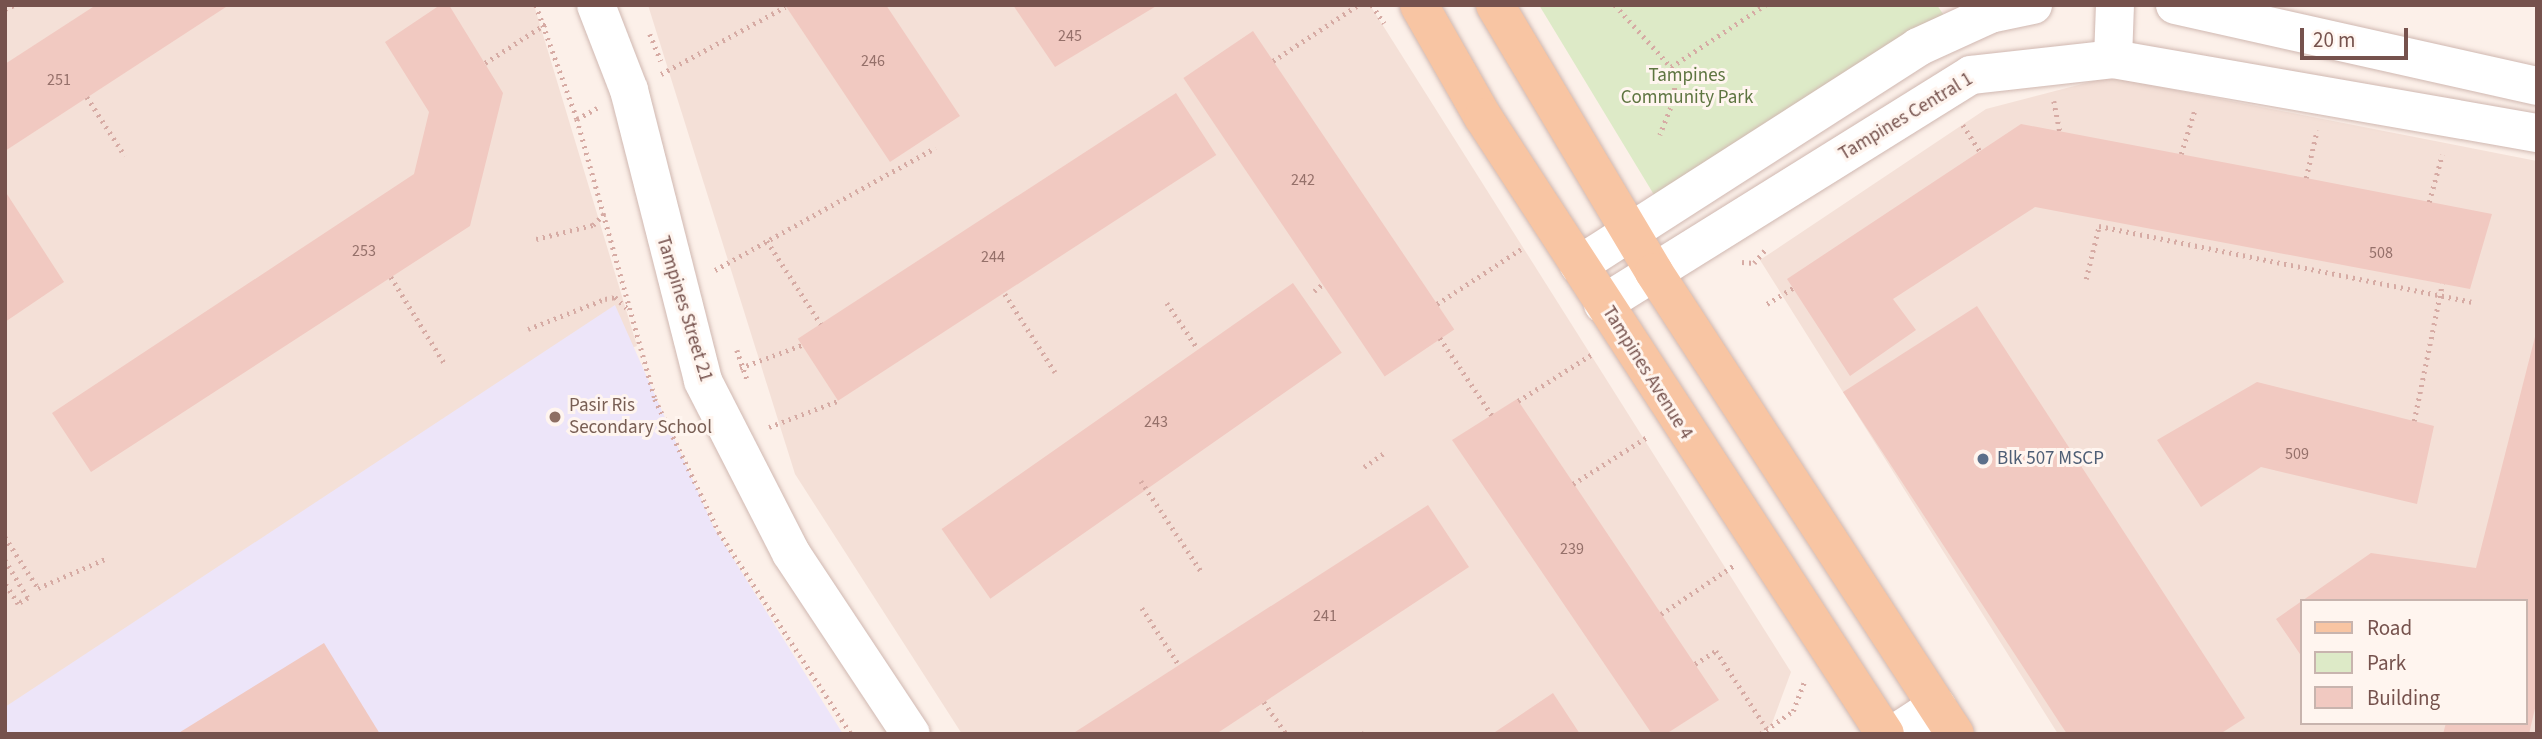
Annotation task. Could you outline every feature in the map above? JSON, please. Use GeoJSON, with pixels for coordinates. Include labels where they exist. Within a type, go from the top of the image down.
{"type":"FeatureCollection","features":[{"type":"Feature","properties":{"kind":"main road","name":"Tampines Avenue 4"},"geometry":{"type":"LineString","coordinates":[[1419,5],[1578,265],[1885,734]]}},
{"type":"Feature","properties":{"kind":"main road"},"geometry":{"type":"LineString","coordinates":[[1495,5],[1654,272],[1946,720]]}},
{"type":"Feature","properties":{"kind":"street","name":"Tampines Street 21"},"geometry":{"type":"LineString","coordinates":[[596,5],[629,90],[666,256],[703,381],[791,553],[911,734]]}},
{"type":"Feature","properties":{"kind":"street"},"geometry":{"type":"LineString","coordinates":[[1578,265],[1959,14],[2033,5]]}},
{"type":"Feature","properties":{"kind":"street"},"geometry":{"type":"LineString","coordinates":[[2113,59],[2115,5]]}},
{"type":"Feature","properties":{"kind":"street"},"geometry":{"type":"LineString","coordinates":[[2175,5],[2537,86]]}},
{"type":"Feature","properties":{"kind":"street"},"geometry":{"type":"LineString","coordinates":[[1959,14],[1971,94]]}},
{"type":"Feature","properties":{"kind":"street","name":"Tampines Central 1"},"geometry":{"type":"LineString","coordinates":[[1603,304],[1654,272],[1971,94],[2113,59],[2537,133]]}},
{"type":"Feature","properties":{"kind":"street"},"geometry":{"type":"LineString","coordinates":[[1894,734],[1946,720]]}},
{"type":"Feature","properties":{"kind":"path"},"geometry":{"type":"LineString","coordinates":[[5,9],[14,5]]}},
{"type":"Feature","properties":{"kind":"path"},"geometry":{"type":"LineString","coordinates":[[536,5],[547,23],[577,119],[655,399],[719,532],[850,734]]}},
{"type":"Feature","properties":{"kind":"path"},"geometry":{"type":"LineString","coordinates":[[1273,61],[1358,5]]}},
{"type":"Feature","properties":{"kind":"path"},"geometry":{"type":"LineString","coordinates":[[1615,5],[1671,67],[1676,95],[1660,135]]}},
{"type":"Feature","properties":{"kind":"path"},"geometry":{"type":"LineString","coordinates":[[1671,67],[1765,5]]}},
{"type":"Feature","properties":{"kind":"path"},"geometry":{"type":"LineString","coordinates":[[577,119],[785,7]]}},
{"type":"Feature","properties":{"kind":"path"},"geometry":{"type":"LineString","coordinates":[[485,63],[547,23]]}},
{"type":"Feature","properties":{"kind":"path"},"geometry":{"type":"LineString","coordinates":[[1950,122],[1958,118],[1971,94]]}},
{"type":"Feature","properties":{"kind":"path"},"geometry":{"type":"LineString","coordinates":[[2053,95],[2060,131]]}},
{"type":"Feature","properties":{"kind":"path"},"geometry":{"type":"LineString","coordinates":[[87,97],[125,156]]}},
{"type":"Feature","properties":{"kind":"path"},"geometry":{"type":"LineString","coordinates":[[2181,154],[2197,102]]}},
{"type":"Feature","properties":{"kind":"path"},"geometry":{"type":"LineString","coordinates":[[2306,178],[2320,116]]}},
{"type":"Feature","properties":{"kind":"path"},"geometry":{"type":"LineString","coordinates":[[1958,118],[1980,151]]}},
{"type":"Feature","properties":{"kind":"path"},"geometry":{"type":"LineString","coordinates":[[2429,202],[2446,141]]}},
{"type":"Feature","properties":{"kind":"path"},"geometry":{"type":"LineString","coordinates":[[715,270],[935,148]]}},
{"type":"Feature","properties":{"kind":"path"},"geometry":{"type":"LineString","coordinates":[[536,239],[593,225],[604,211]]}},
{"type":"Feature","properties":{"kind":"path"},"geometry":{"type":"LineString","coordinates":[[2086,279],[2099,226],[2471,302]]}},
{"type":"Feature","properties":{"kind":"path"},"geometry":{"type":"LineString","coordinates":[[767,241],[821,324]]}},
{"type":"Feature","properties":{"kind":"path"},"geometry":{"type":"LineString","coordinates":[[1437,304],[1534,241]]}},
{"type":"Feature","properties":{"kind":"path"},"geometry":{"type":"LineString","coordinates":[[1755,263],[1769,245]]}},
{"type":"Feature","properties":{"kind":"path"},"geometry":{"type":"LineString","coordinates":[[391,277],[445,364]]}},
{"type":"Feature","properties":{"kind":"path"},"geometry":{"type":"LineString","coordinates":[[1314,291],[1323,284]]}},
{"type":"Feature","properties":{"kind":"path"},"geometry":{"type":"LineString","coordinates":[[2414,421],[2442,284]]}},
{"type":"Feature","properties":{"kind":"path"},"geometry":{"type":"LineString","coordinates":[[1767,304],[1793,288]]}},
{"type":"Feature","properties":{"kind":"path"},"geometry":{"type":"LineString","coordinates":[[1005,295],[1055,372]]}},
{"type":"Feature","properties":{"kind":"path"},"geometry":{"type":"LineString","coordinates":[[528,329],[605,299],[615,298],[631,313]]}},
{"type":"Feature","properties":{"kind":"path"},"geometry":{"type":"LineString","coordinates":[[1167,303],[1196,346]]}},
{"type":"Feature","properties":{"kind":"path"},"geometry":{"type":"LineString","coordinates":[[1440,338],[1492,415]]}},
{"type":"Feature","properties":{"kind":"path"},"geometry":{"type":"LineString","coordinates":[[703,381],[802,345]]}},
{"type":"Feature","properties":{"kind":"path"},"geometry":{"type":"LineString","coordinates":[[1518,401],[1586,358]]}},
{"type":"Feature","properties":{"kind":"path"},"geometry":{"type":"LineString","coordinates":[[734,441],[841,400]]}},
{"type":"Feature","properties":{"kind":"path"},"geometry":{"type":"LineString","coordinates":[[1573,484],[1639,443]]}},
{"type":"Feature","properties":{"kind":"path"},"geometry":{"type":"LineString","coordinates":[[1364,467],[1384,453]]}},
{"type":"Feature","properties":{"kind":"path"},"geometry":{"type":"LineString","coordinates":[[1141,481],[1201,571]]}},
{"type":"Feature","properties":{"kind":"path"},"geometry":{"type":"LineString","coordinates":[[5,537],[38,588],[105,559]]}},
{"type":"Feature","properties":{"kind":"path"},"geometry":{"type":"LineString","coordinates":[[5,561],[28,598],[18,604],[5,584]]}},
{"type":"Feature","properties":{"kind":"path"},"geometry":{"type":"LineString","coordinates":[[1661,614],[1726,571]]}},
{"type":"Feature","properties":{"kind":"path"},"geometry":{"type":"LineString","coordinates":[[1142,608],[1179,665]]}},
{"type":"Feature","properties":{"kind":"path"},"geometry":{"type":"LineString","coordinates":[[1695,664],[1716,651],[1767,729]]}},
{"type":"Feature","properties":{"kind":"path"},"geometry":{"type":"LineString","coordinates":[[1760,734],[1793,710],[1803,671]]}},
{"type":"Feature","properties":{"kind":"path"},"geometry":{"type":"LineString","coordinates":[[1264,702],[1286,734]]}},
{"type":"Feature","properties":{"kind":"shaded area"},"geometry":{"type":"Polygon","coordinates":[[[5,5],[534,5],[637,346],[522,388],[5,723],[5,5]]]}},
{"type":"Feature","properties":{"kind":"shaded area"},"geometry":{"type":"Polygon","coordinates":[[[648,5],[1370,5],[1791,672],[1771,726],[1759,734],[962,734],[795,474],[648,5]]]}},
{"type":"Feature","properties":{"kind":"shaded area"},"geometry":{"type":"Polygon","coordinates":[[[2109,77],[2537,161],[2537,734],[2058,734],[1760,260],[1986,109],[2109,77]]]}},
{"type":"Feature","properties":{"kind":"shaded area","name":"Pasir Ris Secondary School"},"geometry":{"type":"Polygon","coordinates":[[[615,305],[714,528],[843,734],[5,734],[5,707],[615,305]]]}},
{"type":"Feature","properties":{"kind":"green space","name":"Tampines Community Park"},"geometry":{"type":"Polygon","coordinates":[[[1539,5],[1937,5],[1949,23],[1659,203],[1539,5]]]}},
{"type":"Feature","properties":{"kind":"building"},"geometry":{"type":"Polygon","coordinates":[[[96,5],[229,5],[5,151],[5,64],[96,5]]]}},
{"type":"Feature","properties":{"kind":"building"},"geometry":{"type":"Polygon","coordinates":[[[440,5],[449,5],[503,93],[470,226],[91,472],[52,413],[414,174],[429,112],[385,42],[440,5]]]}},
{"type":"Feature","properties":{"kind":"building"},"geometry":{"type":"Polygon","coordinates":[[[785,5],[886,5],[960,116],[890,162],[785,5]]]}},
{"type":"Feature","properties":{"kind":"building"},"geometry":{"type":"Polygon","coordinates":[[[1013,5],[1158,5],[1055,67],[1013,5]]]}},
{"type":"Feature","properties":{"kind":"building"},"geometry":{"type":"Polygon","coordinates":[[[1253,31],[1454,329],[1385,376],[1183,78],[1253,31]]]}},
{"type":"Feature","properties":{"kind":"building"},"geometry":{"type":"Polygon","coordinates":[[[1176,93],[1216,155],[838,401],[798,339],[1176,93]]]}},
{"type":"Feature","properties":{"kind":"building"},"geometry":{"type":"Polygon","coordinates":[[[2021,124],[2492,214],[2470,289],[2035,207],[1893,299],[1916,330],[1850,376],[1787,279],[2021,124]]]}},
{"type":"Feature","properties":{"kind":"building"},"geometry":{"type":"Polygon","coordinates":[[[5,191],[64,282],[5,322],[5,191]]]}},
{"type":"Feature","properties":{"kind":"building"},"geometry":{"type":"Polygon","coordinates":[[[1293,283],[1342,353],[990,599],[942,529],[1293,283]]]}},
{"type":"Feature","properties":{"kind":"building","name":"Blk 507 MSCP"},"geometry":{"type":"Polygon","coordinates":[[[1977,306],[2245,718],[2220,734],[2067,734],[1843,392],[1977,306]]]}},
{"type":"Feature","properties":{"kind":"building"},"geometry":{"type":"Polygon","coordinates":[[[2536,333],[2537,700],[2529,734],[2443,734],[2445,725],[2528,725],[2528,599],[2305,599],[2371,553],[2476,568],[2536,333]]]}},
{"type":"Feature","properties":{"kind":"building"},"geometry":{"type":"Polygon","coordinates":[[[2257,382],[2434,426],[2417,504],[2261,467],[2201,507],[2157,440],[2257,382]]]}},
{"type":"Feature","properties":{"kind":"building"},"geometry":{"type":"Polygon","coordinates":[[[1517,399],[1719,700],[1666,734],[1652,734],[1452,440],[1517,399]]]}},
{"type":"Feature","properties":{"kind":"building"},"geometry":{"type":"Polygon","coordinates":[[[1428,505],[1469,567],[1216,734],[1072,734],[1428,505]]]}},
{"type":"Feature","properties":{"kind":"building"},"geometry":{"type":"Polygon","coordinates":[[[2300,602],[2300,654],[2276,619],[2300,602]]]}},
{"type":"Feature","properties":{"kind":"building"},"geometry":{"type":"Polygon","coordinates":[[[324,643],[380,734],[177,734],[324,643]]]}},
{"type":"Feature","properties":{"kind":"building"},"geometry":{"type":"Polygon","coordinates":[[[1553,693],[1580,734],[1492,734],[1553,693]]]}},
{"type":"Feature","properties":{"kind":"place","name":"Pasir Ris Secondary School"},"geometry":{"type":"Point","coordinates":[555,417]}},
{"type":"Feature","properties":{"kind":"place","name":"Blk 507 MSCP"},"geometry":{"type":"Point","coordinates":[1983,459]}}]}
